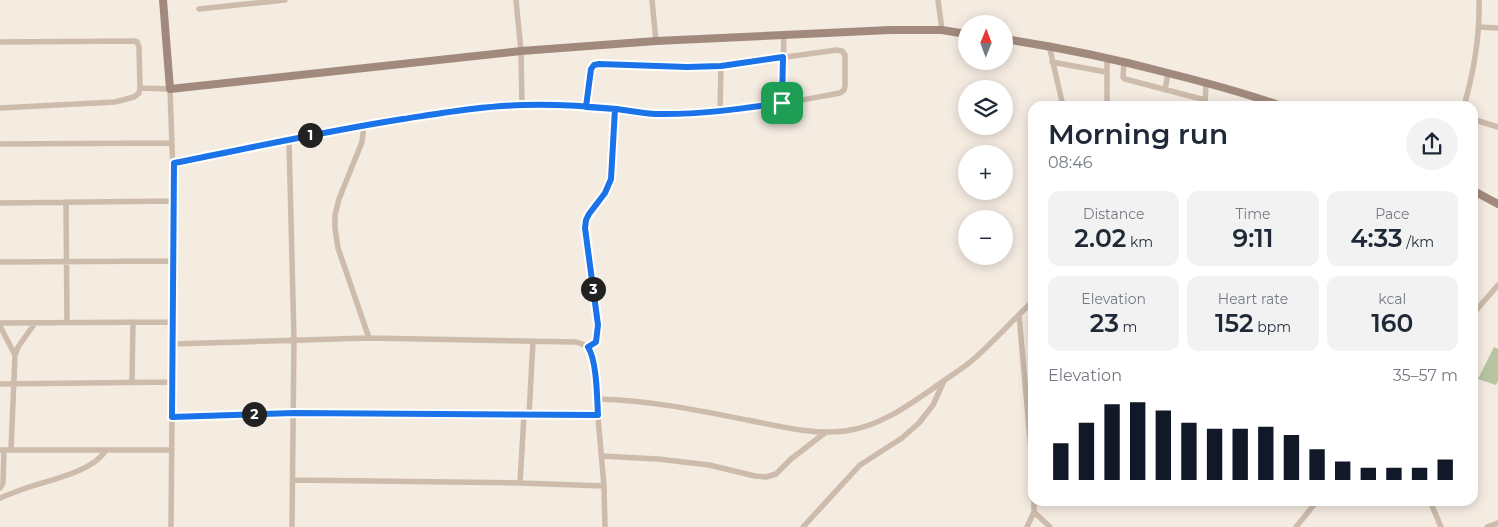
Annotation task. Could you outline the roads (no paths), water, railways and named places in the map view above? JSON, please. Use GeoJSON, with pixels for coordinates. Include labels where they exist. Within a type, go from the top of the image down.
{"type":"FeatureCollection","features":[{"type":"Feature","properties":{"kind":"street"},"geometry":{"type":"LineString","coordinates":[[163,0],[174,163],[170,527]]}},
{"type":"Feature","properties":{"kind":"street"},"geometry":{"type":"LineString","coordinates":[[199,9],[286,0]]}},
{"type":"Feature","properties":{"kind":"street"},"geometry":{"type":"LineString","coordinates":[[516,0],[521,51],[522,105]]}},
{"type":"Feature","properties":{"kind":"street"},"geometry":{"type":"LineString","coordinates":[[652,0],[656,41]]}},
{"type":"Feature","properties":{"kind":"street"},"geometry":{"type":"LineString","coordinates":[[938,0],[942,30]]}},
{"type":"Feature","properties":{"kind":"street"},"geometry":{"type":"LineString","coordinates":[[1465,101],[1471,80],[1479,27],[1478,0]]}},
{"type":"Feature","properties":{"kind":"street"},"geometry":{"type":"LineString","coordinates":[[1479,27],[1498,28]]}},
{"type":"Feature","properties":{"kind":"street"},"geometry":{"type":"LineString","coordinates":[[140,88],[170,89],[521,51],[656,41],[890,30],[942,30],[958,33]]}},
{"type":"Feature","properties":{"kind":"street"},"geometry":{"type":"LineString","coordinates":[[782,103],[784,34]]}},
{"type":"Feature","properties":{"kind":"street"},"geometry":{"type":"LineString","coordinates":[[1013,40],[1107,57],[1206,82],[1267,101]]}},
{"type":"Feature","properties":{"kind":"street"},"geometry":{"type":"LineString","coordinates":[[0,42],[135,41],[139,47],[140,88],[139,93],[134,97],[115,102],[0,108]]}},
{"type":"Feature","properties":{"kind":"street"},"geometry":{"type":"LineString","coordinates":[[1049,46],[1062,101]]}},
{"type":"Feature","properties":{"kind":"street"},"geometry":{"type":"LineString","coordinates":[[174,163],[364,125],[446,112],[522,105],[557,105],[653,114],[720,112],[782,103],[840,93],[844,90],[845,55],[842,51],[837,50],[721,66],[594,65],[591,69],[586,107]]}},
{"type":"Feature","properties":{"kind":"street"},"geometry":{"type":"LineString","coordinates":[[1107,57],[1107,101]]}},
{"type":"Feature","properties":{"kind":"street"},"geometry":{"type":"LineString","coordinates":[[1052,62],[1106,72]]}},
{"type":"Feature","properties":{"kind":"street"},"geometry":{"type":"LineString","coordinates":[[1124,62],[1122,74],[1124,79],[1199,101]]}},
{"type":"Feature","properties":{"kind":"street"},"geometry":{"type":"LineString","coordinates":[[720,112],[721,66]]}},
{"type":"Feature","properties":{"kind":"street"},"geometry":{"type":"LineString","coordinates":[[1165,90],[1168,73]]}},
{"type":"Feature","properties":{"kind":"street"},"geometry":{"type":"LineString","coordinates":[[1205,101],[1206,82]]}},
{"type":"Feature","properties":{"kind":"street"},"geometry":{"type":"LineString","coordinates":[[588,347],[596,342],[598,325],[585,228],[586,220],[605,193],[611,179],[615,109]]}},
{"type":"Feature","properties":{"kind":"street"},"geometry":{"type":"LineString","coordinates":[[1478,121],[1498,126]]}},
{"type":"Feature","properties":{"kind":"street"},"geometry":{"type":"LineString","coordinates":[[364,125],[362,142],[339,200],[335,215],[335,228],[338,248],[368,338]]}},
{"type":"Feature","properties":{"kind":"street"},"geometry":{"type":"LineString","coordinates":[[289,140],[294,339],[292,527]]}},
{"type":"Feature","properties":{"kind":"street"},"geometry":{"type":"LineString","coordinates":[[0,144],[172,143]]}},
{"type":"Feature","properties":{"kind":"street"},"geometry":{"type":"LineString","coordinates":[[1478,193],[1498,204]]}},
{"type":"Feature","properties":{"kind":"street"},"geometry":{"type":"LineString","coordinates":[[0,203],[174,201]]}},
{"type":"Feature","properties":{"kind":"street"},"geometry":{"type":"LineString","coordinates":[[66,202],[67,323]]}},
{"type":"Feature","properties":{"kind":"street"},"geometry":{"type":"LineString","coordinates":[[0,262],[173,261]]}},
{"type":"Feature","properties":{"kind":"street"},"geometry":{"type":"LineString","coordinates":[[1478,308],[1498,285]]}},
{"type":"Feature","properties":{"kind":"street"},"geometry":{"type":"LineString","coordinates":[[597,399],[624,400],[682,407],[774,425],[826,432],[861,428],[885,418],[917,400],[945,380],[975,358],[1028,306]]}},
{"type":"Feature","properties":{"kind":"street"},"geometry":{"type":"LineString","coordinates":[[1019,315],[1028,417]]}},
{"type":"Feature","properties":{"kind":"street"},"geometry":{"type":"LineString","coordinates":[[132,382],[133,322]]}},
{"type":"Feature","properties":{"kind":"street"},"geometry":{"type":"LineString","coordinates":[[15,355],[0,324],[172,322]]}},
{"type":"Feature","properties":{"kind":"street"},"geometry":{"type":"LineString","coordinates":[[0,488],[3,483],[5,450],[14,383],[15,355],[35,323]]}},
{"type":"Feature","properties":{"kind":"street"},"geometry":{"type":"LineString","coordinates":[[172,344],[368,338],[583,343],[591,352],[593,360],[604,486],[605,527]]}},
{"type":"Feature","properties":{"kind":"street"},"geometry":{"type":"LineString","coordinates":[[520,483],[533,341]]}},
{"type":"Feature","properties":{"kind":"street"},"geometry":{"type":"LineString","coordinates":[[803,527],[860,465],[902,438],[919,423],[932,405],[945,380]]}},
{"type":"Feature","properties":{"kind":"street"},"geometry":{"type":"LineString","coordinates":[[0,384],[172,382]]}},
{"type":"Feature","properties":{"kind":"street"},"geometry":{"type":"LineString","coordinates":[[172,417],[294,413],[598,415]]}},
{"type":"Feature","properties":{"kind":"street"},"geometry":{"type":"LineString","coordinates":[[601,456],[658,459],[709,465],[766,477],[776,474],[791,459],[826,432]]}},
{"type":"Feature","properties":{"kind":"street"},"geometry":{"type":"LineString","coordinates":[[5,450],[171,450]]}},
{"type":"Feature","properties":{"kind":"street"},"geometry":{"type":"LineString","coordinates":[[0,498],[72,474],[104,455],[106,450]]}},
{"type":"Feature","properties":{"kind":"street"},"geometry":{"type":"LineString","coordinates":[[293,480],[604,486]]}},
{"type":"Feature","properties":{"kind":"street"},"geometry":{"type":"LineString","coordinates":[[1027,527],[1034,512],[1034,506]]}},
{"type":"Feature","properties":{"kind":"street"},"geometry":{"type":"LineString","coordinates":[[1296,527],[1313,506]]}},
{"type":"Feature","properties":{"kind":"street"},"geometry":{"type":"LineString","coordinates":[[1432,506],[1441,527]]}},
{"type":"Feature","properties":{"kind":"street"},"geometry":{"type":"LineString","coordinates":[[1034,512],[1050,527]]}},
{"type":"Feature","properties":{"kind":"street"},"geometry":{"type":"LineString","coordinates":[[1487,527],[1498,523]]}}]}
